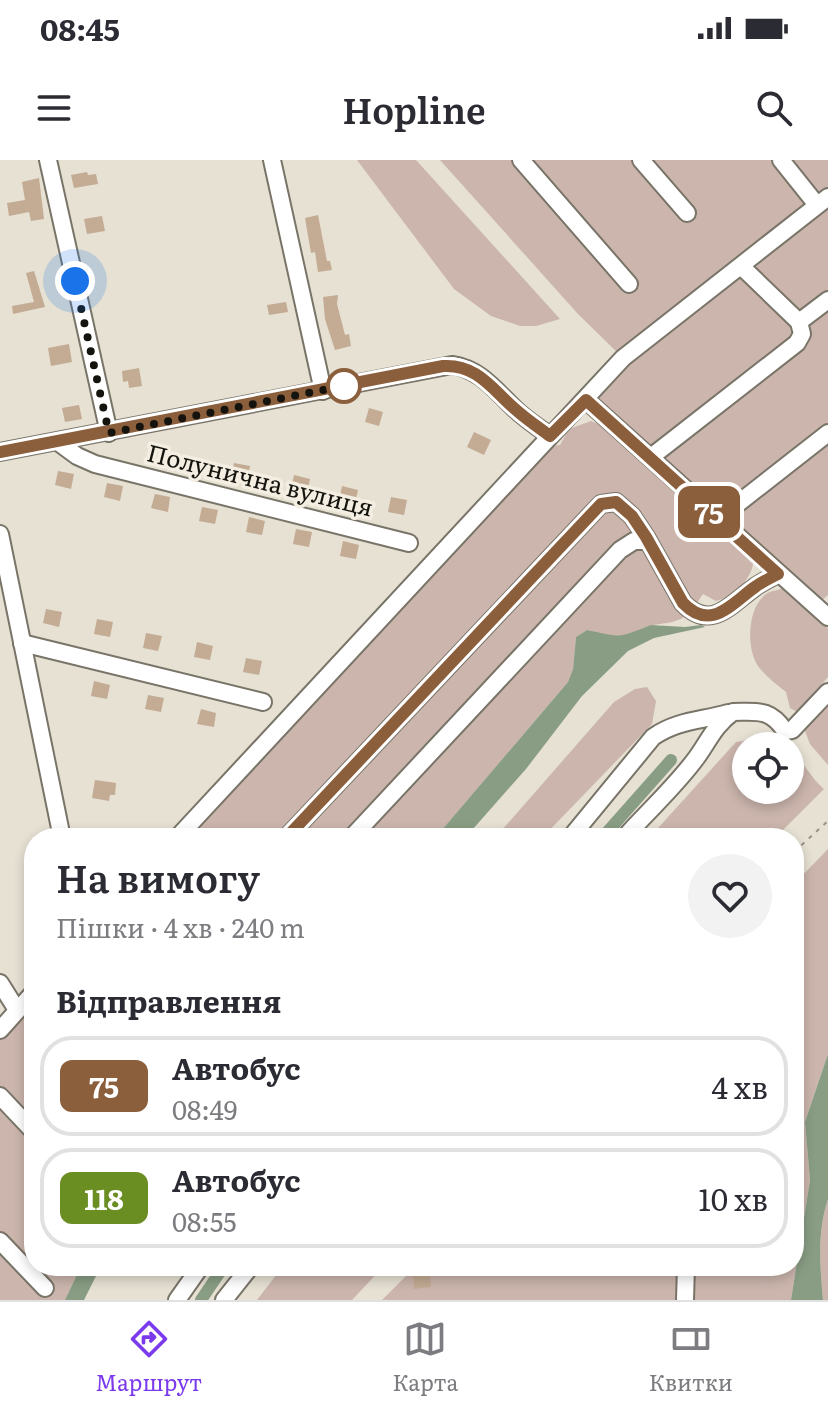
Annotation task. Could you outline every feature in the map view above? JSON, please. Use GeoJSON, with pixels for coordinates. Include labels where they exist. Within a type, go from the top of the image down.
{"type":"FeatureCollection","features":[{"type":"Feature","properties":{"kind":"street"},"geometry":{"type":"LineString","coordinates":[[48,160],[109,433]]}},
{"type":"Feature","properties":{"kind":"street"},"geometry":{"type":"LineString","coordinates":[[272,160],[323,391]]}},
{"type":"Feature","properties":{"kind":"street"},"geometry":{"type":"LineString","coordinates":[[521,160],[629,284]]}},
{"type":"Feature","properties":{"kind":"street"},"geometry":{"type":"LineString","coordinates":[[641,160],[687,213]]}},
{"type":"Feature","properties":{"kind":"street"},"geometry":{"type":"LineString","coordinates":[[186,828],[623,358],[822,201],[781,160]]}},
{"type":"Feature","properties":{"kind":"street"},"geometry":{"type":"LineString","coordinates":[[651,457],[797,343],[802,334],[799,322],[742,267]]}},
{"type":"Feature","properties":{"kind":"street"},"geometry":{"type":"LineString","coordinates":[[799,322],[828,300]]}},
{"type":"Feature","properties":{"kind":"street"},"geometry":{"type":"LineString","coordinates":[[0,452],[443,366],[460,366],[483,378],[515,409],[550,436]]}},
{"type":"Feature","properties":{"kind":"street"},"geometry":{"type":"LineString","coordinates":[[586,400],[828,617]]}},
{"type":"Feature","properties":{"kind":"street"},"geometry":{"type":"LineString","coordinates":[[717,520],[828,433]]}},
{"type":"Feature","properties":{"kind":"street","name":"Полунична вулиця"},"geometry":{"type":"LineString","coordinates":[[58,442],[95,464],[409,543]]}},
{"type":"Feature","properties":{"kind":"street"},"geometry":{"type":"LineString","coordinates":[[295,828],[601,504],[616,502],[622,506],[648,541],[691,612],[713,615],[723,612],[778,574]]}},
{"type":"Feature","properties":{"kind":"street"},"geometry":{"type":"LineString","coordinates":[[0,534],[60,828]]}},
{"type":"Feature","properties":{"kind":"street"},"geometry":{"type":"LineString","coordinates":[[360,828],[620,550],[634,541],[648,541]]}},
{"type":"Feature","properties":{"kind":"street"},"geometry":{"type":"LineString","coordinates":[[22,643],[263,702]]}},
{"type":"Feature","properties":{"kind":"street"},"geometry":{"type":"LineString","coordinates":[[578,828],[653,737],[669,726],[733,712],[766,712],[785,731],[792,730],[828,692]]}},
{"type":"Feature","properties":{"kind":"street"},"geometry":{"type":"LineString","coordinates":[[633,828],[699,755],[709,736],[733,712]]}},
{"type":"Feature","properties":{"kind":"street"},"geometry":{"type":"LineString","coordinates":[[0,983],[17,1010]]}},
{"type":"Feature","properties":{"kind":"street"},"geometry":{"type":"LineString","coordinates":[[0,1030],[24,1003]]}},
{"type":"Feature","properties":{"kind":"street"},"geometry":{"type":"LineString","coordinates":[[0,1096],[24,1121]]}},
{"type":"Feature","properties":{"kind":"street"},"geometry":{"type":"LineString","coordinates":[[0,1241],[24,1266]]}},
{"type":"Feature","properties":{"kind":"street"},"geometry":{"type":"LineString","coordinates":[[34,1276],[45,1288]]}},
{"type":"Feature","properties":{"kind":"street"},"geometry":{"type":"LineString","coordinates":[[177,1300],[194,1276]]}},
{"type":"Feature","properties":{"kind":"street"},"geometry":{"type":"LineString","coordinates":[[224,1300],[243,1276]]}},
{"type":"Feature","properties":{"kind":"street"},"geometry":{"type":"LineString","coordinates":[[685,1300],[686,1276]]}},
{"type":"Feature","properties":{"kind":"path"},"geometry":{"type":"LineString","coordinates":[[804,843],[828,821]]}},
{"type":"Feature","properties":{"kind":"shaded area"},"geometry":{"type":"Polygon","coordinates":[[[357,160],[416,160],[560,319],[536,326],[520,326],[491,316],[454,289],[357,160]]]}},
{"type":"Feature","properties":{"kind":"shaded area"},"geometry":{"type":"Polygon","coordinates":[[[440,160],[828,160],[828,595],[815,606],[587,410],[580,411],[623,358],[578,314],[440,160]]]}},
{"type":"Feature","properties":{"kind":"shaded area"},"geometry":{"type":"Polygon","coordinates":[[[591,421],[612,430],[753,564],[740,587],[716,601],[703,594],[683,618],[649,626],[628,636],[615,637],[587,630],[576,637],[573,669],[568,682],[444,828],[195,828],[551,446],[560,445],[569,429],[591,421]]]}},
{"type":"Feature","properties":{"kind":"shaded area"},"geometry":{"type":"Polygon","coordinates":[[[784,588],[828,628],[828,677],[797,712],[790,708],[786,692],[758,666],[750,639],[752,618],[760,600],[768,593],[784,588]]]}},
{"type":"Feature","properties":{"kind":"shaded area"},"geometry":{"type":"Polygon","coordinates":[[[651,625],[705,627],[654,638],[628,651],[582,696],[526,769],[474,828],[444,828],[568,682],[573,669],[576,637],[587,630],[620,635],[651,625]]]}},
{"type":"Feature","properties":{"kind":"shaded area"},"geometry":{"type":"Polygon","coordinates":[[[647,687],[656,701],[652,724],[552,828],[504,828],[614,702],[635,689],[647,687]]]}},
{"type":"Feature","properties":{"kind":"shaded area"},"geometry":{"type":"Polygon","coordinates":[[[828,701],[828,765],[810,744],[805,731],[809,718],[828,701]]]}},
{"type":"Feature","properties":{"kind":"shaded area"},"geometry":{"type":"Polygon","coordinates":[[[732,746],[732,804],[804,804],[804,765],[824,789],[785,828],[658,828],[732,746]]]}},
{"type":"Feature","properties":{"kind":"shaded area"},"geometry":{"type":"Polygon","coordinates":[[[828,849],[828,1054],[805,1122],[810,1180],[804,1218],[804,874],[828,849]]]}},
{"type":"Feature","properties":{"kind":"shaded area"},"geometry":{"type":"Polygon","coordinates":[[[24,1013],[24,1276],[76,1276],[65,1300],[0,1300],[0,1038],[24,1013]]]}},
{"type":"Feature","properties":{"kind":"shaded area"},"geometry":{"type":"Polygon","coordinates":[[[828,1054],[828,1199],[820,1249],[823,1300],[791,1300],[795,1276],[804,1276],[804,1218],[810,1180],[805,1122],[828,1054]]]}},
{"type":"Feature","properties":{"kind":"shaded area"},"geometry":{"type":"Polygon","coordinates":[[[828,1199],[828,1300],[823,1300],[821,1236],[828,1199]]]}},
{"type":"Feature","properties":{"kind":"shaded area"},"geometry":{"type":"Polygon","coordinates":[[[76,1276],[96,1276],[84,1300],[65,1300],[76,1276]]]}},
{"type":"Feature","properties":{"kind":"shaded area"},"geometry":{"type":"Polygon","coordinates":[[[275,1276],[375,1276],[352,1300],[257,1300],[275,1276]]]}},
{"type":"Feature","properties":{"kind":"shaded area"},"geometry":{"type":"Polygon","coordinates":[[[406,1276],[795,1276],[791,1300],[382,1300],[406,1276]]]}},
{"type":"Feature","properties":{"kind":"building"},"geometry":{"type":"Polygon","coordinates":[[[87,172],[88,175],[96,174],[98,184],[74,188],[71,175],[87,172]]]}},
{"type":"Feature","properties":{"kind":"building"},"geometry":{"type":"Polygon","coordinates":[[[39,178],[44,219],[31,221],[29,212],[9,216],[7,203],[25,200],[22,182],[39,178]]]}},
{"type":"Feature","properties":{"kind":"building"},"geometry":{"type":"Polygon","coordinates":[[[318,215],[327,261],[330,261],[332,270],[318,272],[305,218],[318,215]]]}},
{"type":"Feature","properties":{"kind":"building"},"geometry":{"type":"Polygon","coordinates":[[[102,216],[105,231],[87,234],[84,219],[102,216]]]}},
{"type":"Feature","properties":{"kind":"building"},"geometry":{"type":"Polygon","coordinates":[[[34,271],[45,307],[13,314],[12,306],[34,302],[26,273],[34,271]]]}},
{"type":"Feature","properties":{"kind":"building"},"geometry":{"type":"Polygon","coordinates":[[[338,295],[337,304],[351,346],[335,350],[325,319],[323,297],[338,295]]]}},
{"type":"Feature","properties":{"kind":"building"},"geometry":{"type":"Polygon","coordinates":[[[286,302],[288,312],[269,315],[267,305],[286,302]]]}},
{"type":"Feature","properties":{"kind":"building"},"geometry":{"type":"Polygon","coordinates":[[[69,344],[72,362],[51,366],[48,348],[69,344]]]}},
{"type":"Feature","properties":{"kind":"building"},"geometry":{"type":"Polygon","coordinates":[[[139,368],[142,386],[129,388],[128,381],[123,382],[122,371],[139,368]]]}},
{"type":"Feature","properties":{"kind":"building"},"geometry":{"type":"Polygon","coordinates":[[[79,405],[82,419],[65,422],[62,408],[79,405]]]}},
{"type":"Feature","properties":{"kind":"building"},"geometry":{"type":"Polygon","coordinates":[[[369,408],[383,412],[379,426],[365,422],[369,408]]]}},
{"type":"Feature","properties":{"kind":"building"},"geometry":{"type":"Polygon","coordinates":[[[474,432],[491,440],[484,455],[467,447],[474,432]]]}},
{"type":"Feature","properties":{"kind":"building"},"geometry":{"type":"Polygon","coordinates":[[[234,463],[250,466],[247,480],[231,477],[234,463]]]}},
{"type":"Feature","properties":{"kind":"building"},"geometry":{"type":"Polygon","coordinates":[[[58,471],[74,474],[71,489],[55,485],[58,471]]]}},
{"type":"Feature","properties":{"kind":"building"},"geometry":{"type":"Polygon","coordinates":[[[294,475],[310,479],[307,493],[291,490],[294,475]]]}},
{"type":"Feature","properties":{"kind":"building"},"geometry":{"type":"Polygon","coordinates":[[[107,483],[123,486],[120,501],[104,497],[107,483]]]}},
{"type":"Feature","properties":{"kind":"building"},"geometry":{"type":"Polygon","coordinates":[[[342,486],[358,490],[355,504],[339,501],[342,486]]]}},
{"type":"Feature","properties":{"kind":"building"},"geometry":{"type":"Polygon","coordinates":[[[155,494],[170,497],[168,512],[151,508],[155,494]]]}},
{"type":"Feature","properties":{"kind":"building"},"geometry":{"type":"Polygon","coordinates":[[[391,497],[407,500],[404,515],[388,512],[391,497]]]}},
{"type":"Feature","properties":{"kind":"building"},"geometry":{"type":"Polygon","coordinates":[[[202,507],[218,510],[215,524],[199,521],[202,507]]]}},
{"type":"Feature","properties":{"kind":"building"},"geometry":{"type":"Polygon","coordinates":[[[249,517],[265,521],[262,535],[246,532],[249,517]]]}},
{"type":"Feature","properties":{"kind":"building"},"geometry":{"type":"Polygon","coordinates":[[[296,529],[312,532],[309,547],[293,544],[296,529]]]}},
{"type":"Feature","properties":{"kind":"building"},"geometry":{"type":"Polygon","coordinates":[[[343,541],[359,545],[356,559],[340,556],[343,541]]]}},
{"type":"Feature","properties":{"kind":"building"},"geometry":{"type":"Polygon","coordinates":[[[46,609],[62,612],[59,627],[43,623],[46,609]]]}},
{"type":"Feature","properties":{"kind":"building"},"geometry":{"type":"Polygon","coordinates":[[[97,619],[113,622],[110,637],[94,634],[97,619]]]}},
{"type":"Feature","properties":{"kind":"building"},"geometry":{"type":"Polygon","coordinates":[[[146,633],[162,636],[158,651],[143,648],[146,633]]]}},
{"type":"Feature","properties":{"kind":"building"},"geometry":{"type":"Polygon","coordinates":[[[197,642],[213,646],[210,660],[194,657],[197,642]]]}},
{"type":"Feature","properties":{"kind":"building"},"geometry":{"type":"Polygon","coordinates":[[[246,658],[262,661],[259,675],[243,672],[246,658]]]}},
{"type":"Feature","properties":{"kind":"building"},"geometry":{"type":"Polygon","coordinates":[[[94,681],[110,685],[107,699],[91,696],[94,681]]]}},
{"type":"Feature","properties":{"kind":"building"},"geometry":{"type":"Polygon","coordinates":[[[148,695],[164,698],[161,712],[145,709],[148,695]]]}},
{"type":"Feature","properties":{"kind":"building"},"geometry":{"type":"Polygon","coordinates":[[[201,709],[216,713],[214,727],[197,724],[201,709]]]}},
{"type":"Feature","properties":{"kind":"building"},"geometry":{"type":"Polygon","coordinates":[[[95,780],[116,783],[115,795],[110,795],[109,801],[92,798],[95,780]]]}},
{"type":"Feature","properties":{"kind":"building"},"geometry":{"type":"Polygon","coordinates":[[[413,1276],[430,1276],[431,1287],[414,1289],[413,1276]]]}},
{"type":"Feature","properties":{"kind":"waterway"},"geometry":{"type":"LineString","coordinates":[[611,828],[671,760]]}},
{"type":"Feature","properties":{"kind":"waterway"},"geometry":{"type":"LineString","coordinates":[[201,1300],[217,1276]]}},
{"type":"Feature","properties":{"kind":"bus line","name":"75"},"geometry":{"type":"LineString","coordinates":[[0,452],[443,366],[460,366],[483,378],[515,409],[550,436],[586,400],[778,574],[723,612],[713,615],[691,612],[632,516],[616,502],[601,504],[295,828]]}},
{"type":"Feature","properties":{"kind":"route"},"geometry":{"type":"LineString","coordinates":[[75,281],[109,433],[348,385],[344,386]]}}]}
